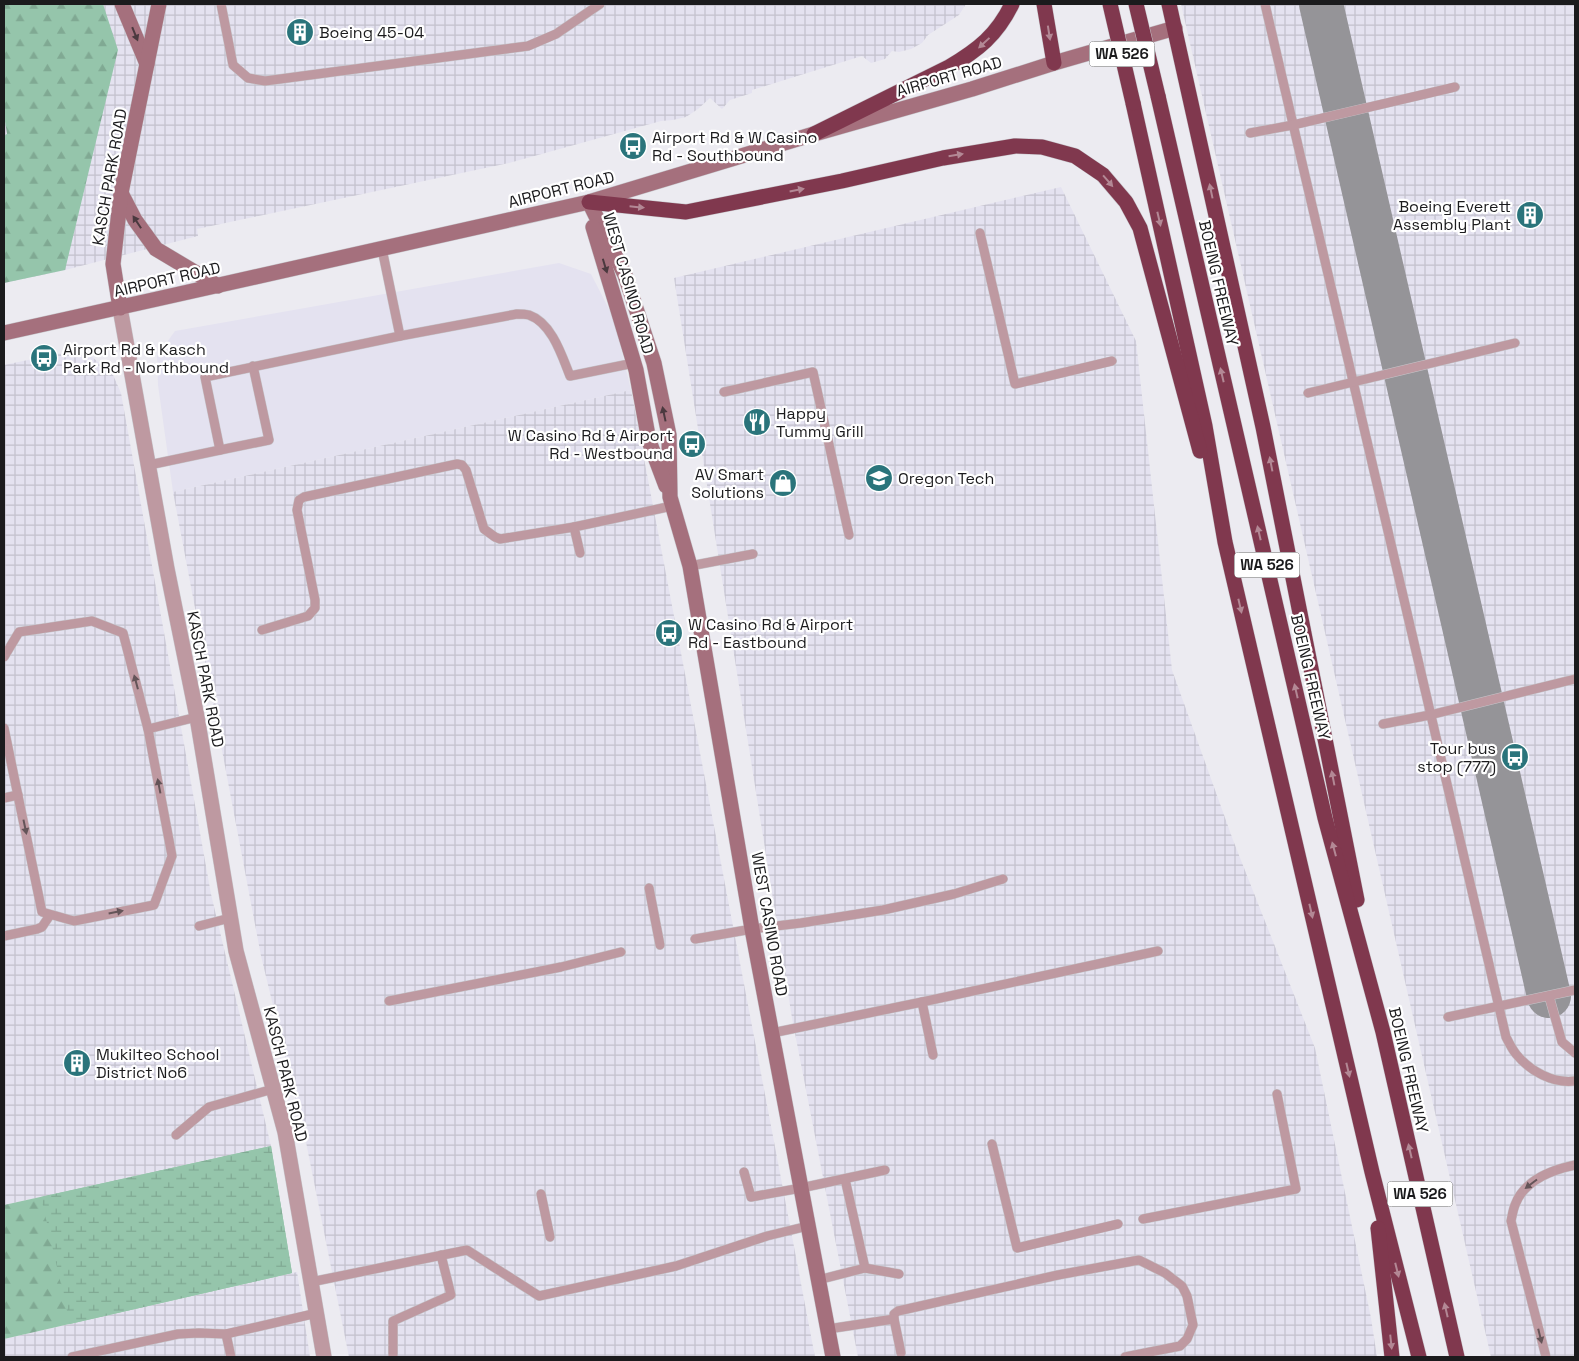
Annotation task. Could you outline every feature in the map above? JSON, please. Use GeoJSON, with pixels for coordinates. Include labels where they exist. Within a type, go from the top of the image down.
{"type":"FeatureCollection","features":[{"type":"Feature","properties":{"kind":"highway"},"geometry":{"type":"LineString","coordinates":[[814,134],[949,67],[969,55],[984,44],[996,30],[1012,4]]}},
{"type":"Feature","properties":{"kind":"highway"},"geometry":{"type":"LineString","coordinates":[[1044,4],[1054,63]]}},
{"type":"Feature","properties":{"kind":"highway","name":"WA 526"},"geometry":{"type":"LineString","coordinates":[[1110,4],[1205,426],[1225,542],[1372,1172],[1419,1357]]}},
{"type":"Feature","properties":{"kind":"highway","name":"BOEING FREEWAY"},"geometry":{"type":"LineString","coordinates":[[1136,4],[1326,818],[1383,1032],[1457,1357]]}},
{"type":"Feature","properties":{"kind":"highway"},"geometry":{"type":"LineString","coordinates":[[1169,4],[1264,427],[1383,1032]]}},
{"type":"Feature","properties":{"kind":"highway"},"geometry":{"type":"LineString","coordinates":[[589,202],[686,212],[842,181],[943,158],[1015,146],[1042,147],[1076,156],[1103,175],[1126,202],[1140,228],[1225,542]]}},
{"type":"Feature","properties":{"kind":"highway"},"geometry":{"type":"LineString","coordinates":[[1372,1172],[1392,1357]]}},
{"type":"Feature","properties":{"kind":"street"},"geometry":{"type":"LineString","coordinates":[[122,4],[147,64]]}},
{"type":"Feature","properties":{"kind":"street","name":"KASCH PARK ROAD"},"geometry":{"type":"LineString","coordinates":[[159,4],[121,193],[112,264],[167,569],[197,717],[236,950],[284,1132],[324,1357]]}},
{"type":"Feature","properties":{"kind":"street","name":"AIRPORT ROAD"},"geometry":{"type":"LineString","coordinates":[[4,333],[589,202],[1175,28]]}},
{"type":"Feature","properties":{"kind":"street"},"geometry":{"type":"LineString","coordinates":[[121,193],[135,220],[156,250],[218,286]]}},
{"type":"Feature","properties":{"kind":"street","name":"WEST CASINO ROAD"},"geometry":{"type":"LineString","coordinates":[[589,202],[593,230],[634,363],[649,441],[671,502],[690,566],[752,929],[833,1357]]}},
{"type":"Feature","properties":{"kind":"street","name":"WEST CASINO ROAD"},"geometry":{"type":"LineString","coordinates":[[589,202],[625,275],[654,363],[669,435],[671,502]]}},
{"type":"Feature","properties":{"kind":"lane"},"geometry":{"type":"LineString","coordinates":[[220,4],[233,66],[248,78],[264,81],[528,46],[556,34],[600,4]]}},
{"type":"Feature","properties":{"kind":"lane"},"geometry":{"type":"LineString","coordinates":[[1265,4],[1506,1037],[1516,1054],[1533,1070],[1552,1079],[1575,1081]]}},
{"type":"Feature","properties":{"kind":"lane"},"geometry":{"type":"LineString","coordinates":[[1250,133],[1293,126],[1455,87]]}},
{"type":"Feature","properties":{"kind":"lane"},"geometry":{"type":"LineString","coordinates":[[980,233],[1015,384],[1112,361]]}},
{"type":"Feature","properties":{"kind":"lane"},"geometry":{"type":"LineString","coordinates":[[382,249],[400,336]]}},
{"type":"Feature","properties":{"kind":"lane"},"geometry":{"type":"LineString","coordinates":[[220,450],[205,377],[253,366],[517,314],[529,315],[549,330],[554,337],[570,376],[634,363]]}},
{"type":"Feature","properties":{"kind":"lane"},"geometry":{"type":"LineString","coordinates":[[1308,393],[1515,343]]}},
{"type":"Feature","properties":{"kind":"lane"},"geometry":{"type":"LineString","coordinates":[[149,465],[268,440],[253,366]]}},
{"type":"Feature","properties":{"kind":"lane"},"geometry":{"type":"LineString","coordinates":[[724,392],[813,372],[849,535]]}},
{"type":"Feature","properties":{"kind":"lane"},"geometry":{"type":"LineString","coordinates":[[262,630],[308,616],[314,608],[315,600],[297,510],[298,500],[304,497],[457,464],[462,465],[466,470],[484,529],[495,537],[500,538],[574,527],[671,502]]}},
{"type":"Feature","properties":{"kind":"lane"},"geometry":{"type":"LineString","coordinates":[[574,527],[580,553]]}},
{"type":"Feature","properties":{"kind":"lane"},"geometry":{"type":"LineString","coordinates":[[690,566],[753,554]]}},
{"type":"Feature","properties":{"kind":"lane"},"geometry":{"type":"LineString","coordinates":[[4,657],[19,632],[92,621],[123,633],[148,729],[172,856],[154,905],[74,921],[42,912],[4,728]]}},
{"type":"Feature","properties":{"kind":"lane"},"geometry":{"type":"LineString","coordinates":[[1383,724],[1430,715],[1575,679]]}},
{"type":"Feature","properties":{"kind":"lane"},"geometry":{"type":"LineString","coordinates":[[148,729],[197,717]]}},
{"type":"Feature","properties":{"kind":"lane"},"geometry":{"type":"LineString","coordinates":[[4,798],[18,794]]}},
{"type":"Feature","properties":{"kind":"lane"},"geometry":{"type":"LineString","coordinates":[[695,939],[883,910],[954,894],[1003,879]]}},
{"type":"Feature","properties":{"kind":"lane"},"geometry":{"type":"LineString","coordinates":[[649,888],[660,945]]}},
{"type":"Feature","properties":{"kind":"lane"},"geometry":{"type":"LineString","coordinates":[[4,936],[42,927],[50,915]]}},
{"type":"Feature","properties":{"kind":"lane"},"geometry":{"type":"LineString","coordinates":[[199,926],[230,918]]}},
{"type":"Feature","properties":{"kind":"lane"},"geometry":{"type":"LineString","coordinates":[[772,1033],[1158,951]]}},
{"type":"Feature","properties":{"kind":"lane"},"geometry":{"type":"LineString","coordinates":[[389,1001],[561,967],[621,952]]}},
{"type":"Feature","properties":{"kind":"lane"},"geometry":{"type":"LineString","coordinates":[[1448,1018],[1575,990]]}},
{"type":"Feature","properties":{"kind":"lane"},"geometry":{"type":"LineString","coordinates":[[1549,996],[1562,1042],[1575,1053]]}},
{"type":"Feature","properties":{"kind":"lane"},"geometry":{"type":"LineString","coordinates":[[922,1002],[934,1055]]}},
{"type":"Feature","properties":{"kind":"lane"},"geometry":{"type":"LineString","coordinates":[[176,1135],[209,1107],[273,1089]]}},
{"type":"Feature","properties":{"kind":"lane"},"geometry":{"type":"LineString","coordinates":[[1143,1219],[1296,1189],[1277,1094]]}},
{"type":"Feature","properties":{"kind":"lane"},"geometry":{"type":"LineString","coordinates":[[992,1144],[1017,1248],[1118,1224]]}},
{"type":"Feature","properties":{"kind":"lane"},"geometry":{"type":"LineString","coordinates":[[1546,1357],[1511,1221],[1515,1205],[1523,1190],[1542,1176],[1575,1165]]}},
{"type":"Feature","properties":{"kind":"lane"},"geometry":{"type":"LineString","coordinates":[[744,1172],[751,1197],[885,1170]]}},
{"type":"Feature","properties":{"kind":"lane"},"geometry":{"type":"LineString","coordinates":[[845,1179],[865,1268]]}},
{"type":"Feature","properties":{"kind":"lane"},"geometry":{"type":"LineString","coordinates":[[541,1194],[550,1237]]}},
{"type":"Feature","properties":{"kind":"lane"},"geometry":{"type":"LineString","coordinates":[[311,1282],[467,1250],[539,1296],[676,1266],[767,1236],[808,1226]]}},
{"type":"Feature","properties":{"kind":"lane"},"geometry":{"type":"LineString","coordinates":[[393,1357],[393,1321],[451,1296],[441,1255]]}},
{"type":"Feature","properties":{"kind":"lane"},"geometry":{"type":"LineString","coordinates":[[903,1351],[894,1319],[894,1314],[898,1310],[1049,1277],[1139,1260],[1166,1273],[1182,1286],[1187,1296],[1193,1325],[1187,1340],[1180,1346],[1125,1357]]}},
{"type":"Feature","properties":{"kind":"lane"},"geometry":{"type":"LineString","coordinates":[[818,1280],[865,1268],[899,1274]]}},
{"type":"Feature","properties":{"kind":"lane"},"geometry":{"type":"LineString","coordinates":[[72,1357],[178,1334],[226,1334],[317,1313]]}},
{"type":"Feature","properties":{"kind":"lane"},"geometry":{"type":"LineString","coordinates":[[828,1329],[894,1319]]}},
{"type":"Feature","properties":{"kind":"lane"},"geometry":{"type":"LineString","coordinates":[[226,1334],[231,1357]]}},
{"type":"Feature","properties":{"kind":"shaded area"},"geometry":{"type":"Polygon","coordinates":[[[4,4],[966,4],[959,15],[928,35],[922,43],[911,49],[899,52],[892,51],[885,59],[871,63],[862,56],[752,90],[752,93],[730,100],[722,109],[710,98],[686,117],[661,121],[509,163],[197,229],[198,236],[65,270],[4,283],[4,4]]]}},
{"type":"Feature","properties":{"kind":"shaded area"},"geometry":{"type":"Polygon","coordinates":[[[1181,4],[1575,4],[1575,1357],[1491,1357],[1181,4]]]}},
{"type":"Feature","properties":{"kind":"shaded area"},"geometry":{"type":"Polygon","coordinates":[[[1061,187],[1136,341],[1172,670],[1233,840],[1315,1048],[1371,1318],[1377,1357],[858,1357],[792,1018],[674,278],[1061,187]]]}},
{"type":"Feature","properties":{"kind":"shaded area"},"geometry":{"type":"Polygon","coordinates":[[[559,263],[591,274],[614,319],[631,390],[173,492],[158,385],[157,356],[175,331],[559,263]]]}},
{"type":"Feature","properties":{"kind":"shaded area"},"geometry":{"type":"Polygon","coordinates":[[[71,351],[90,355],[113,375],[121,393],[211,894],[271,1146],[4,1205],[4,365],[71,351]]]}},
{"type":"Feature","properties":{"kind":"shaded area"},"geometry":{"type":"Polygon","coordinates":[[[631,390],[815,1357],[349,1357],[305,1137],[261,956],[173,492],[631,390]]]}},
{"type":"Feature","properties":{"kind":"shaded area"},"geometry":{"type":"Polygon","coordinates":[[[297,1272],[310,1357],[4,1357],[4,1339],[297,1272]]]}},
{"type":"Feature","properties":{"kind":"green space"},"geometry":{"type":"Polygon","coordinates":[[[4,4],[103,4],[118,50],[65,270],[4,283],[4,136],[7,134],[4,115],[4,4]]]}},
{"type":"Feature","properties":{"kind":"green space"},"geometry":{"type":"Polygon","coordinates":[[[271,1146],[292,1273],[4,1339],[4,1205],[271,1146]]]}},
{"type":"Feature","properties":{"kind":"green space"},"geometry":{"type":"Polygon","coordinates":[[[271,1146],[292,1273],[70,1324],[41,1197],[271,1146]]]}},
{"type":"Feature","properties":{"kind":"taxiway"},"geometry":{"type":"LineString","coordinates":[[1321,4],[1549,996]]}},
{"type":"Feature","properties":{"kind":"place","name":"Boeing 45-04"},"geometry":{"type":"Point","coordinates":[300,32]}},
{"type":"Feature","properties":{"kind":"place","name":"Airport Rd & W Casino Rd - Southbound"},"geometry":{"type":"Point","coordinates":[633,146]}},
{"type":"Feature","properties":{"kind":"place","name":"Boeing Everett Assembly Plant"},"geometry":{"type":"Point","coordinates":[1530,215]}},
{"type":"Feature","properties":{"kind":"place","name":"Airport Rd & Kasch Park Rd - Northbound"},"geometry":{"type":"Point","coordinates":[44,358]}},
{"type":"Feature","properties":{"kind":"place","name":"Happy Tummy Grill"},"geometry":{"type":"Point","coordinates":[757,422]}},
{"type":"Feature","properties":{"kind":"place","name":"W Casino Rd & Airport Rd - Westbound"},"geometry":{"type":"Point","coordinates":[692,444]}},
{"type":"Feature","properties":{"kind":"place","name":"Oregon Tech"},"geometry":{"type":"Point","coordinates":[879,478]}},
{"type":"Feature","properties":{"kind":"place","name":"AV Smart Solutions"},"geometry":{"type":"Point","coordinates":[783,483]}},
{"type":"Feature","properties":{"kind":"place","name":"W Casino Rd & Airport Rd - Eastbound"},"geometry":{"type":"Point","coordinates":[669,633]}},
{"type":"Feature","properties":{"kind":"place","name":"Tour bus stop (777)"},"geometry":{"type":"Point","coordinates":[1515,757]}},
{"type":"Feature","properties":{"kind":"place","name":"Mukilteo School District No6"},"geometry":{"type":"Point","coordinates":[77,1063]}}]}
